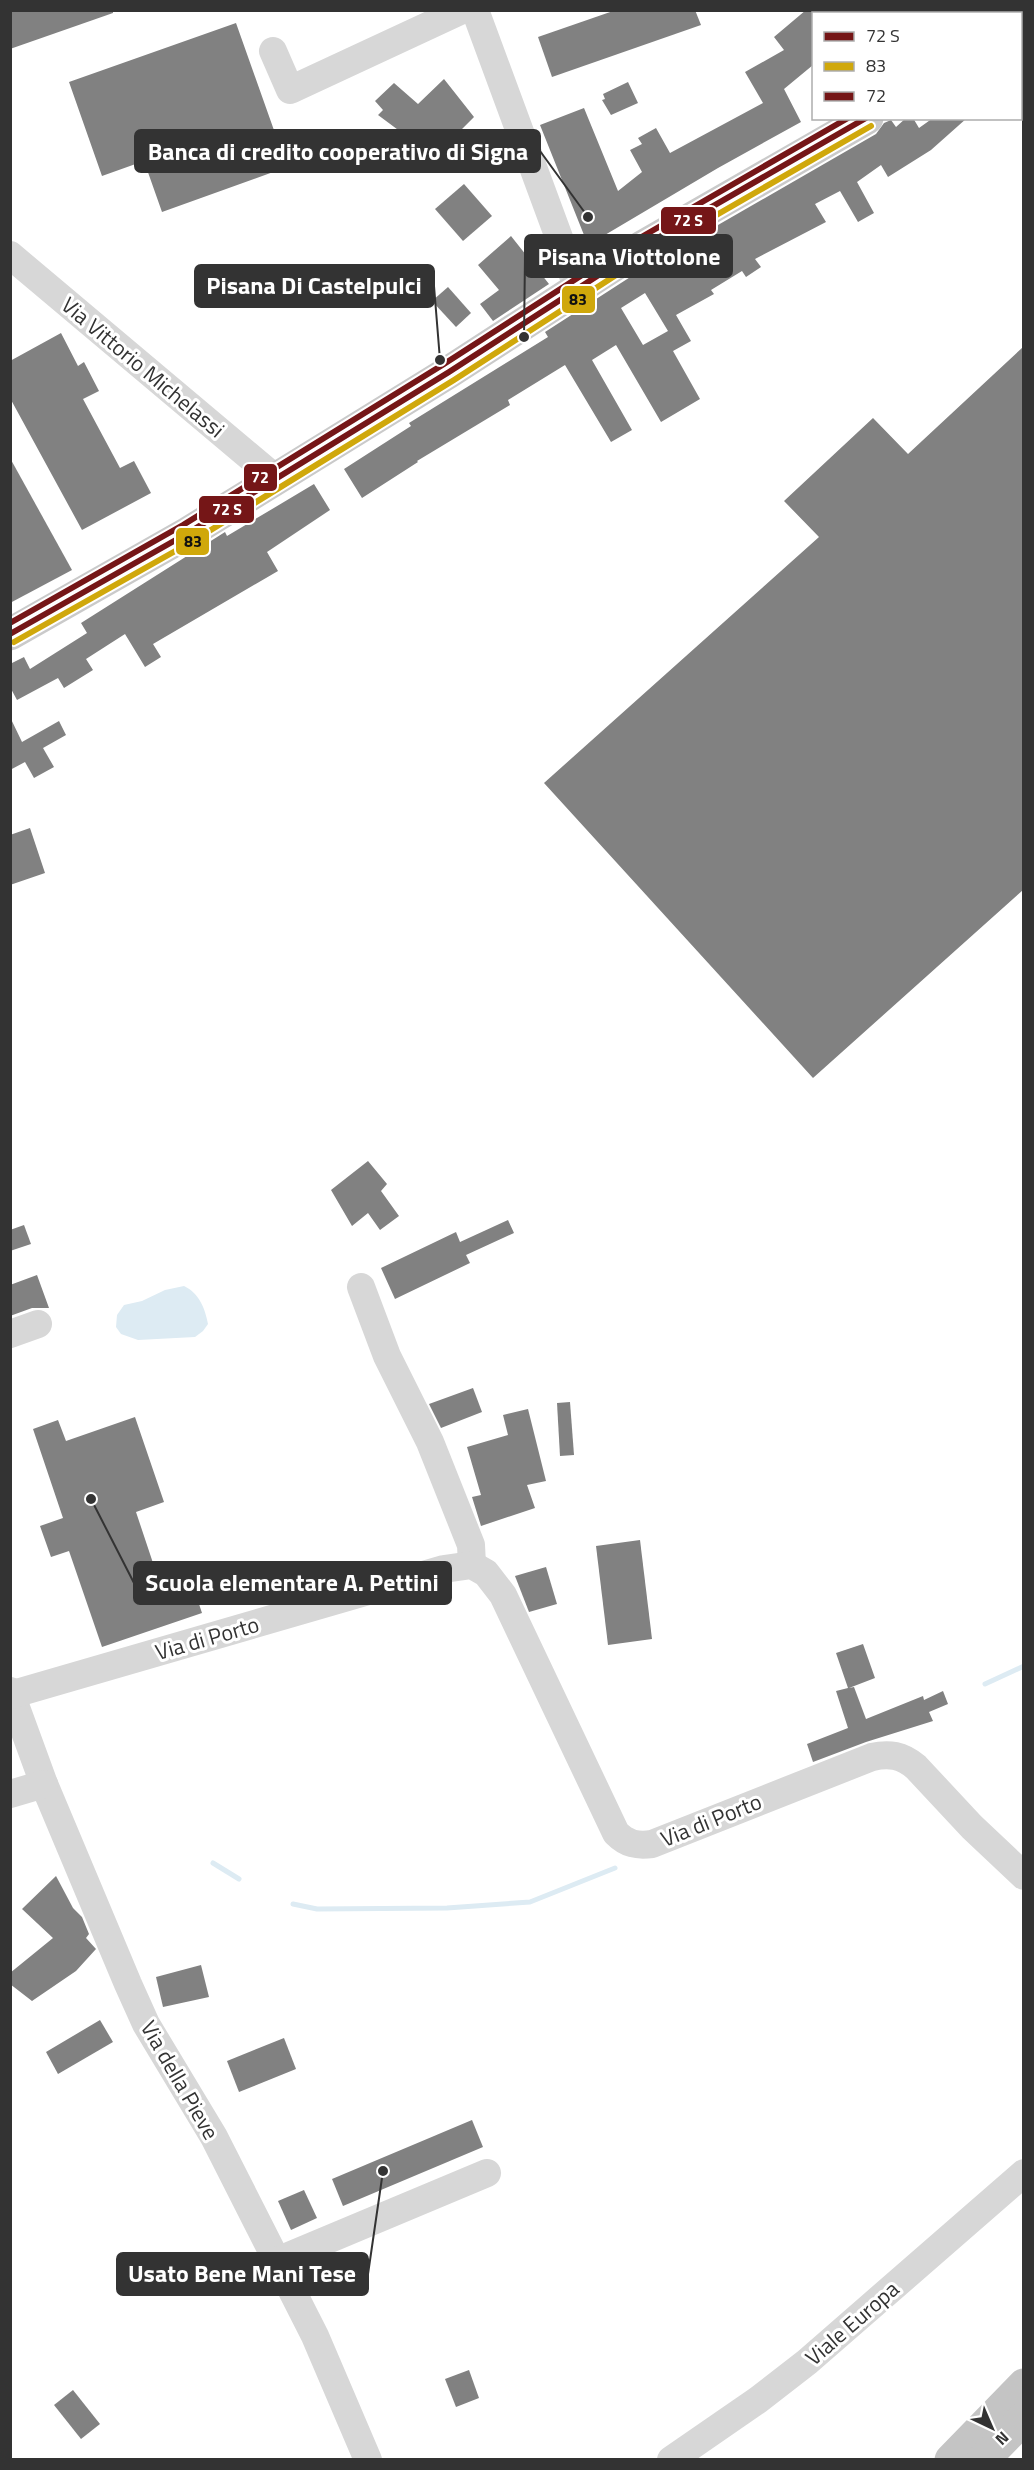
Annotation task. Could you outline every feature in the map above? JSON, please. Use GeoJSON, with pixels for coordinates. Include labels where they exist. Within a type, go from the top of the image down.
{"type":"FeatureCollection","features":[{"type":"Feature","properties":{"kind":"highway"},"geometry":{"type":"LineString","coordinates":[[951,2460],[1023,2385]]}},
{"type":"Feature","properties":{"kind":"highway"},"geometry":{"type":"LineString","coordinates":[[983,2460],[1023,2418]]}},
{"type":"Feature","properties":{"kind":"main road"},"geometry":{"type":"LineString","coordinates":[[10,634],[118,575],[449,372],[642,247],[864,120]]}},
{"type":"Feature","properties":{"kind":"street"},"geometry":{"type":"LineString","coordinates":[[273,51],[290,90],[462,10]]}},
{"type":"Feature","properties":{"kind":"street"},"geometry":{"type":"LineString","coordinates":[[475,10],[578,289]]}},
{"type":"Feature","properties":{"kind":"street","name":"Via Vittorio Michelassi"},"geometry":{"type":"LineString","coordinates":[[10,255],[275,478]]}},
{"type":"Feature","properties":{"kind":"street"},"geometry":{"type":"LineString","coordinates":[[361,1287],[387,1356],[430,1442],[471,1545],[472,1565]]}},
{"type":"Feature","properties":{"kind":"street"},"geometry":{"type":"LineString","coordinates":[[10,1334],[38,1324]]}},
{"type":"Feature","properties":{"kind":"street","name":"Via di Porto"},"geometry":{"type":"LineString","coordinates":[[11,1693],[444,1569],[472,1565],[486,1573],[503,1595],[616,1833],[622,1839],[640,1846],[652,1844],[872,1757],[892,1755],[906,1758],[916,1767],[979,1835],[1023,1876]]}},
{"type":"Feature","properties":{"kind":"street","name":"Via della Pieve"},"geometry":{"type":"LineString","coordinates":[[11,1693],[44,1784],[146,2024],[214,2137],[315,2336],[368,2460]]}},
{"type":"Feature","properties":{"kind":"street"},"geometry":{"type":"LineString","coordinates":[[10,1794],[44,1784]]}},
{"type":"Feature","properties":{"kind":"street"},"geometry":{"type":"LineString","coordinates":[[277,2261],[487,2173]]}},
{"type":"Feature","properties":{"kind":"street","name":"Viale Europa"},"geometry":{"type":"LineString","coordinates":[[670,2460],[758,2400],[807,2362],[1023,2173]]}},
{"type":"Feature","properties":{"kind":"shaded area"},"geometry":{"type":"Polygon","coordinates":[[[184,1286],[197,1297],[207,1318],[208,1324],[195,1337],[138,1340],[121,1334],[116,1327],[117,1315],[124,1305],[142,1301],[165,1290],[184,1286]]]}},
{"type":"Feature","properties":{"kind":"building"},"geometry":{"type":"Polygon","coordinates":[[[10,10],[113,10],[113,13],[10,49],[10,10]]]}},
{"type":"Feature","properties":{"kind":"building"},"geometry":{"type":"Polygon","coordinates":[[[616,10],[695,10],[701,25],[552,77],[538,37],[616,10]]]}},
{"type":"Feature","properties":{"kind":"building"},"geometry":{"type":"Polygon","coordinates":[[[806,10],[813,10],[812,66],[784,89],[801,122],[588,245],[540,125],[584,108],[618,191],[642,172],[630,150],[642,144],[638,138],[656,128],[670,153],[763,103],[745,72],[784,50],[774,37],[806,10]]]}},
{"type":"Feature","properties":{"kind":"building"},"geometry":{"type":"Polygon","coordinates":[[[236,23],[287,167],[162,212],[144,161],[102,176],[69,82],[236,23]]]}},
{"type":"Feature","properties":{"kind":"building"},"geometry":{"type":"Polygon","coordinates":[[[444,79],[474,117],[459,132],[481,156],[470,166],[419,129],[409,138],[378,115],[383,110],[375,101],[394,83],[418,104],[444,79]]]}},
{"type":"Feature","properties":{"kind":"building"},"geometry":{"type":"Polygon","coordinates":[[[628,82],[638,103],[611,115],[602,100],[605,99],[603,94],[628,82]]]}},
{"type":"Feature","properties":{"kind":"building"},"geometry":{"type":"Polygon","coordinates":[[[891,120],[896,127],[904,120],[914,120],[919,128],[930,120],[965,120],[931,150],[888,177],[881,165],[857,182],[874,213],[858,222],[840,191],[815,204],[826,222],[755,259],[761,267],[746,277],[742,271],[711,290],[714,294],[676,315],[691,341],[673,351],[700,399],[661,422],[616,345],[592,360],[632,430],[611,442],[565,365],[508,400],[510,405],[417,461],[362,498],[344,469],[411,426],[409,423],[548,337],[545,332],[652,263],[876,134],[884,123],[891,120]],[[645,293],[621,308],[643,345],[668,331],[645,293]]]}},
{"type":"Feature","properties":{"kind":"building"},"geometry":{"type":"Polygon","coordinates":[[[464,184],[492,216],[463,241],[435,209],[464,184]]]}},
{"type":"Feature","properties":{"kind":"building"},"geometry":{"type":"Polygon","coordinates":[[[511,236],[549,284],[493,321],[480,304],[499,290],[478,265],[511,236]]]}},
{"type":"Feature","properties":{"kind":"building"},"geometry":{"type":"Polygon","coordinates":[[[448,287],[471,313],[456,327],[432,301],[448,287]]]}},
{"type":"Feature","properties":{"kind":"building"},"geometry":{"type":"Polygon","coordinates":[[[61,333],[78,366],[84,362],[99,391],[83,399],[120,468],[134,461],[151,493],[82,530],[10,398],[10,361],[61,333]]]}},
{"type":"Feature","properties":{"kind":"building"},"geometry":{"type":"Polygon","coordinates":[[[1023,347],[1023,890],[813,1078],[544,783],[819,537],[784,501],[873,418],[908,454],[1023,347]]]}},
{"type":"Feature","properties":{"kind":"building"},"geometry":{"type":"Polygon","coordinates":[[[10,458],[72,570],[10,603],[10,458]]]}},
{"type":"Feature","properties":{"kind":"building"},"geometry":{"type":"Polygon","coordinates":[[[314,484],[330,510],[267,552],[278,571],[153,644],[161,657],[145,667],[125,634],[86,659],[93,670],[64,688],[58,678],[17,700],[10,687],[10,664],[24,657],[30,669],[87,633],[81,623],[225,532],[227,536],[314,484]]]}},
{"type":"Feature","properties":{"kind":"building"},"geometry":{"type":"Polygon","coordinates":[[[10,717],[22,742],[59,721],[66,735],[43,748],[54,767],[34,778],[25,762],[10,770],[10,717]]]}},
{"type":"Feature","properties":{"kind":"building"},"geometry":{"type":"Polygon","coordinates":[[[30,828],[45,873],[10,885],[10,835],[30,828]]]}},
{"type":"Feature","properties":{"kind":"building"},"geometry":{"type":"Polygon","coordinates":[[[368,1161],[387,1184],[381,1191],[399,1216],[380,1230],[368,1213],[352,1226],[331,1190],[368,1161]]]}},
{"type":"Feature","properties":{"kind":"building"},"geometry":{"type":"Polygon","coordinates":[[[508,1220],[514,1233],[466,1255],[470,1263],[395,1299],[381,1268],[456,1232],[460,1242],[508,1220]]]}},
{"type":"Feature","properties":{"kind":"building"},"geometry":{"type":"Polygon","coordinates":[[[24,1225],[31,1244],[10,1251],[10,1230],[24,1225]]]}},
{"type":"Feature","properties":{"kind":"building"},"geometry":{"type":"Polygon","coordinates":[[[37,1275],[49,1308],[32,1308],[10,1316],[10,1285],[37,1275]]]}},
{"type":"Feature","properties":{"kind":"building"},"geometry":{"type":"Polygon","coordinates":[[[473,1388],[482,1412],[441,1428],[429,1404],[473,1388]]]}},
{"type":"Feature","properties":{"kind":"building"},"geometry":{"type":"Polygon","coordinates":[[[570,1402],[574,1455],[560,1456],[557,1403],[570,1402]]]}},
{"type":"Feature","properties":{"kind":"building"},"geometry":{"type":"Polygon","coordinates":[[[528,1409],[546,1481],[527,1485],[535,1508],[481,1526],[472,1497],[481,1495],[467,1447],[508,1435],[503,1415],[528,1409]]]}},
{"type":"Feature","properties":{"kind":"building"},"geometry":{"type":"Polygon","coordinates":[[[135,1417],[164,1502],[136,1512],[160,1584],[189,1574],[202,1613],[102,1647],[69,1551],[51,1557],[40,1526],[63,1518],[33,1429],[58,1420],[66,1441],[135,1417]]]}},
{"type":"Feature","properties":{"kind":"building"},"geometry":{"type":"Polygon","coordinates":[[[640,1540],[652,1639],[608,1645],[596,1546],[640,1540]]]}},
{"type":"Feature","properties":{"kind":"building"},"geometry":{"type":"Polygon","coordinates":[[[546,1567],[557,1604],[529,1612],[515,1576],[546,1567]]]}},
{"type":"Feature","properties":{"kind":"building"},"geometry":{"type":"Polygon","coordinates":[[[863,1644],[875,1678],[849,1688],[854,1687],[866,1719],[923,1696],[924,1700],[943,1691],[948,1704],[929,1712],[933,1721],[813,1762],[807,1744],[848,1728],[836,1691],[848,1688],[836,1653],[863,1644]]]}},
{"type":"Feature","properties":{"kind":"building"},"geometry":{"type":"Polygon","coordinates":[[[56,1876],[73,1908],[82,1917],[89,1934],[86,1938],[96,1949],[76,1971],[32,2001],[10,1984],[10,1973],[53,1938],[22,1909],[56,1876]]]}},
{"type":"Feature","properties":{"kind":"building"},"geometry":{"type":"Polygon","coordinates":[[[201,1965],[209,1997],[163,2007],[156,1977],[201,1965]]]}},
{"type":"Feature","properties":{"kind":"building"},"geometry":{"type":"Polygon","coordinates":[[[100,2020],[113,2042],[58,2074],[46,2052],[100,2020]]]}},
{"type":"Feature","properties":{"kind":"building"},"geometry":{"type":"Polygon","coordinates":[[[284,2038],[296,2069],[239,2092],[227,2061],[284,2038]]]}},
{"type":"Feature","properties":{"kind":"building"},"geometry":{"type":"Polygon","coordinates":[[[472,2120],[483,2147],[343,2206],[332,2179],[472,2120]]]}},
{"type":"Feature","properties":{"kind":"building"},"geometry":{"type":"Polygon","coordinates":[[[304,2190],[317,2218],[291,2230],[278,2201],[304,2190]]]}},
{"type":"Feature","properties":{"kind":"building"},"geometry":{"type":"Polygon","coordinates":[[[469,2370],[479,2398],[456,2407],[445,2379],[469,2370]]]}},
{"type":"Feature","properties":{"kind":"building"},"geometry":{"type":"Polygon","coordinates":[[[73,2390],[100,2424],[81,2439],[54,2405],[73,2390]]]}},
{"type":"Feature","properties":{"kind":"waterway"},"geometry":{"type":"LineString","coordinates":[[985,1684],[1024,1666]]}},
{"type":"Feature","properties":{"kind":"waterway"},"geometry":{"type":"LineString","coordinates":[[213,1863],[239,1879]]}},
{"type":"Feature","properties":{"kind":"waterway"},"geometry":{"type":"LineString","coordinates":[[293,1904],[317,1909],[447,1908],[530,1902],[615,1868]]}},
{"type":"Feature","properties":{"kind":"transit line","name":"72"},"geometry":{"type":"LineString","coordinates":[[10,623],[183,525],[444,364],[638,239],[845,120]]}},
{"type":"Feature","properties":{"kind":"transit line"},"geometry":{"type":"LineString","coordinates":[[10,634],[188,533],[449,372],[642,247],[863,120]]}},
{"type":"Feature","properties":{"kind":"transit line","name":"83"},"geometry":{"type":"LineString","coordinates":[[14,642],[193,541],[454,380],[647,255],[871,126]]}},
{"type":"Feature","properties":{"kind":"place","name":"Banca di credito cooperativo di Signa"},"geometry":{"type":"Point","coordinates":[588,217]}},
{"type":"Feature","properties":{"kind":"place","name":"Pisana Viottolone"},"geometry":{"type":"Point","coordinates":[524,337]}},
{"type":"Feature","properties":{"kind":"place","name":"Pisana Di Castelpulci"},"geometry":{"type":"Point","coordinates":[440,360]}},
{"type":"Feature","properties":{"kind":"place","name":"Scuola elementare A. Pettini"},"geometry":{"type":"Point","coordinates":[91,1499]}},
{"type":"Feature","properties":{"kind":"place","name":"Usato Bene Mani Tese"},"geometry":{"type":"Point","coordinates":[383,2171]}}]}
